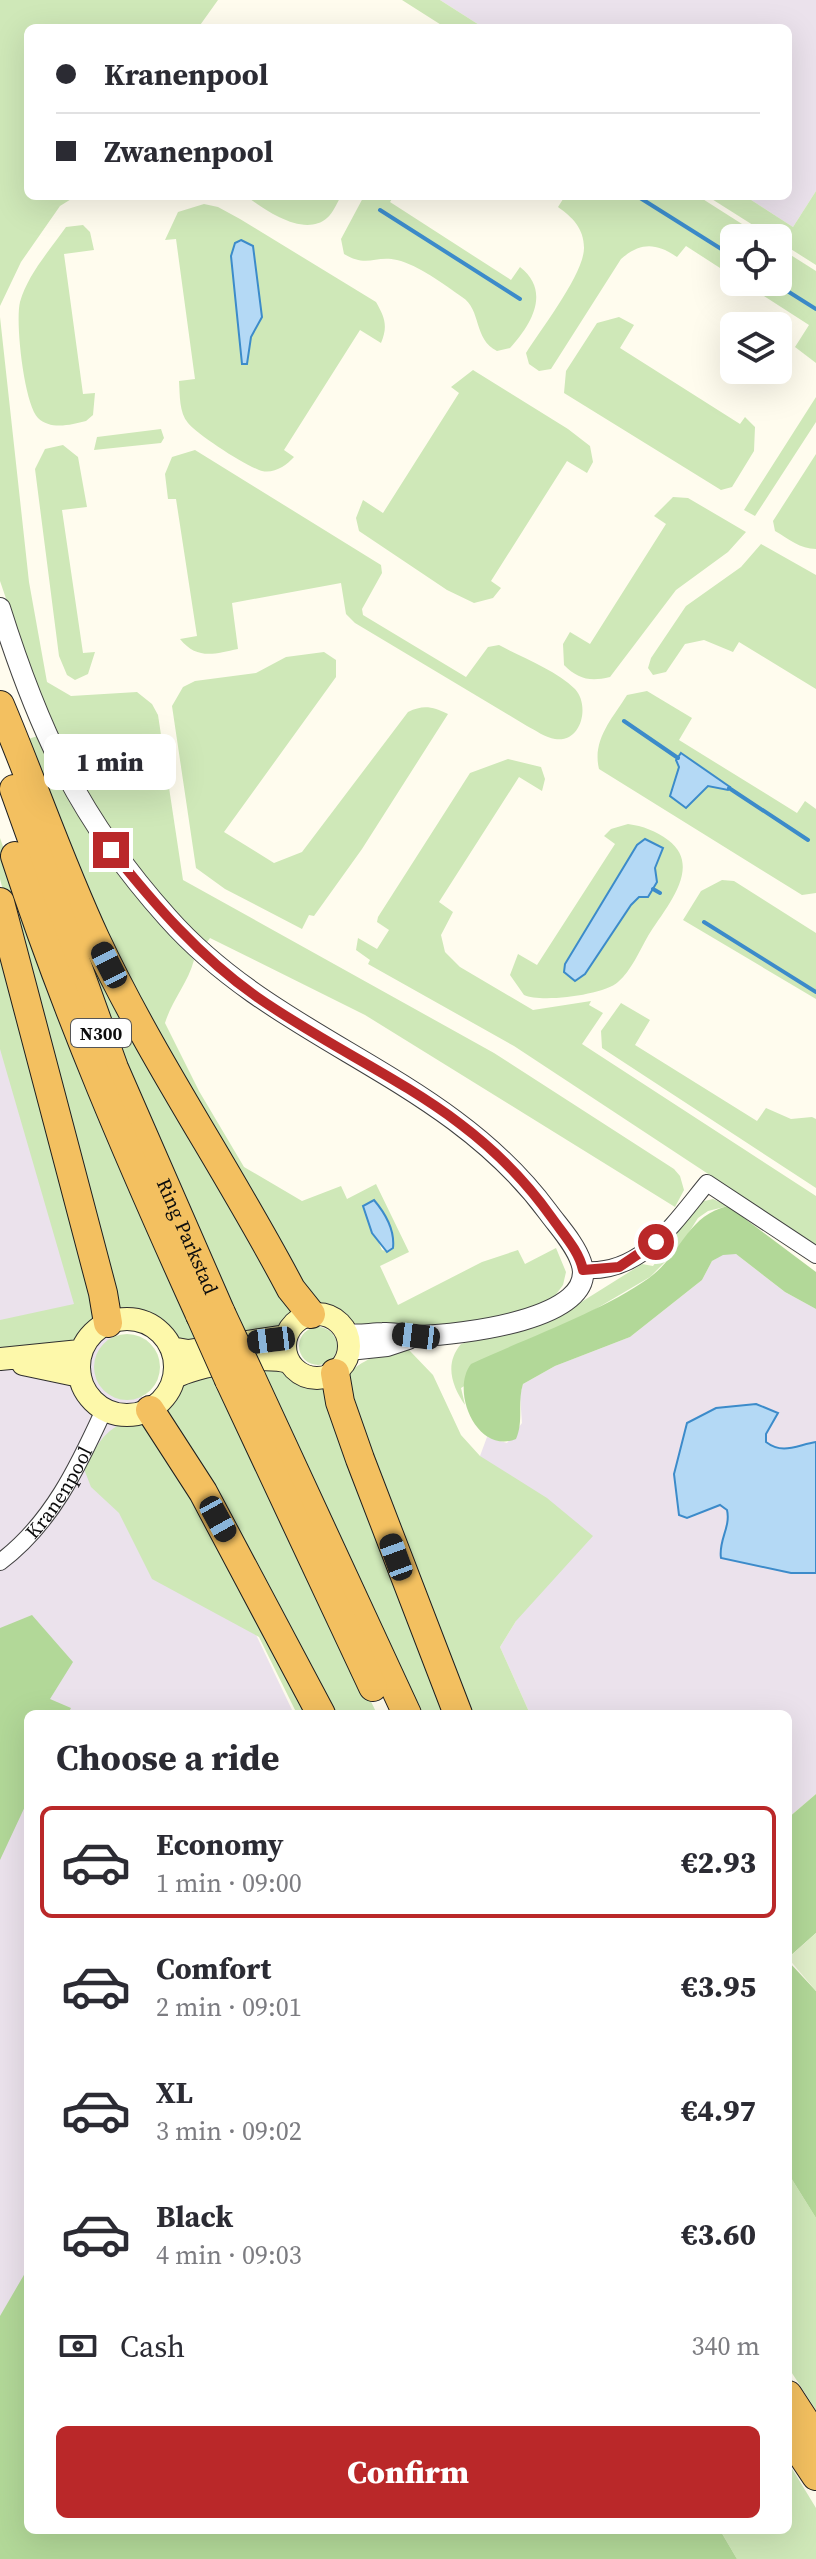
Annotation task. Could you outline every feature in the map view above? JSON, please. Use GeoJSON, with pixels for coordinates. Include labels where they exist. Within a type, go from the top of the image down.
{"type":"FeatureCollection","features":[{"type":"Feature","properties":{"kind":"highway","name":"N300"},"geometry":{"type":"LineString","coordinates":[[0,705],[51,839],[158,1062],[291,1289],[311,1314]]}},
{"type":"Feature","properties":{"kind":"highway","name":"Ring Parkstad"},"geometry":{"type":"LineString","coordinates":[[0,746],[39,867],[211,1314],[384,1710]]}},
{"type":"Feature","properties":{"kind":"highway","name":"Ring Parkstad"},"geometry":{"type":"LineString","coordinates":[[0,809],[74,1022],[131,1163],[211,1314]]}},
{"type":"Feature","properties":{"kind":"highway"},"geometry":{"type":"LineString","coordinates":[[0,902],[103,1293],[108,1323]]}},
{"type":"Feature","properties":{"kind":"highway"},"geometry":{"type":"LineString","coordinates":[[344,1352],[340,1402],[456,1710]]}},
{"type":"Feature","properties":{"kind":"highway","name":"Ring Parkstad"},"geometry":{"type":"LineString","coordinates":[[240,1379],[405,1710]]}},
{"type":"Feature","properties":{"kind":"highway"},"geometry":{"type":"LineString","coordinates":[[150,1410],[203,1492],[319,1710]]}},
{"type":"Feature","properties":{"kind":"highway"},"geometry":{"type":"LineString","coordinates":[[792,2401],[816,2438]]}},
{"type":"Feature","properties":{"kind":"highway"},"geometry":{"type":"LineString","coordinates":[[792,2440],[816,2476]]}},
{"type":"Feature","properties":{"kind":"main road"},"geometry":{"type":"LineString","coordinates":[[174,1378],[198,1368],[270,1359],[288,1362],[309,1377],[323,1378],[344,1352],[332,1317],[311,1314],[298,1319],[286,1336],[288,1362]]}},
{"type":"Feature","properties":{"kind":"main road"},"geometry":{"type":"LineString","coordinates":[[132,1319],[146,1322],[163,1335],[171,1348],[174,1378],[168,1393],[150,1410],[131,1416],[104,1410],[94,1403],[80,1376],[80,1351],[87,1339],[108,1323],[132,1319]]}},
{"type":"Feature","properties":{"kind":"main road"},"geometry":{"type":"LineString","coordinates":[[171,1348],[188,1351],[286,1336]]}},
{"type":"Feature","properties":{"kind":"main road"},"geometry":{"type":"LineString","coordinates":[[2,1359],[80,1351]]}},
{"type":"Feature","properties":{"kind":"main road"},"geometry":{"type":"LineString","coordinates":[[2,1359],[80,1376]]}},
{"type":"Feature","properties":{"kind":"street"},"geometry":{"type":"LineString","coordinates":[[0,608],[34,711],[64,775],[111,850],[170,921],[254,995],[438,1105],[469,1129],[543,1205],[574,1249],[583,1270],[581,1287],[575,1296],[547,1311],[470,1331],[416,1336],[344,1352]]}},
{"type":"Feature","properties":{"kind":"street"},"geometry":{"type":"LineString","coordinates":[[583,1270],[619,1267],[638,1257],[675,1222],[707,1183],[816,1255]]}},
{"type":"Feature","properties":{"kind":"street","name":"Kranenpool"},"geometry":{"type":"LineString","coordinates":[[0,1562],[15,1551],[47,1515],[70,1482],[104,1410]]}},
{"type":"Feature","properties":{"kind":"shaded area"},"geometry":{"type":"Polygon","coordinates":[[[440,0],[816,0],[816,191],[793,227],[751,200],[792,200],[792,24],[478,24],[440,0]]]}},
{"type":"Feature","properties":{"kind":"shaded area"},"geometry":{"type":"Polygon","coordinates":[[[0,989],[50,1204],[292,1710],[24,1710],[24,2290],[0,2325],[0,989]]]}},
{"type":"Feature","properties":{"kind":"shaded area"},"geometry":{"type":"Polygon","coordinates":[[[723,1254],[736,1254],[785,1292],[816,1309],[816,1794],[792,1815],[792,1710],[528,1710],[500,1647],[516,1621],[480,1456],[487,1437],[507,1443],[522,1423],[520,1395],[523,1384],[555,1366],[630,1337],[702,1280],[712,1261],[723,1254]]]}},
{"type":"Feature","properties":{"kind":"green space"},"geometry":{"type":"Polygon","coordinates":[[[0,0],[218,0],[201,24],[24,24],[24,200],[70,200],[60,206],[21,262],[0,306],[0,0]]]}},
{"type":"Feature","properties":{"kind":"green space"},"geometry":{"type":"Polygon","coordinates":[[[402,0],[440,0],[478,24],[440,24],[402,0]]]}},
{"type":"Feature","properties":{"kind":"green space"},"geometry":{"type":"Polygon","coordinates":[[[816,191],[816,265],[792,250],[792,226],[816,191]]]}},
{"type":"Feature","properties":{"kind":"green space"},"geometry":{"type":"Polygon","coordinates":[[[252,200],[339,200],[327,218],[307,225],[285,220],[252,200]]]}},
{"type":"Feature","properties":{"kind":"green space"},"geometry":{"type":"Polygon","coordinates":[[[362,200],[391,200],[390,202],[511,280],[520,267],[535,286],[535,308],[525,329],[510,348],[497,351],[484,339],[473,309],[447,286],[405,262],[352,258],[344,254],[341,239],[362,200]]]}},
{"type":"Feature","properties":{"kind":"green space"},"geometry":{"type":"Polygon","coordinates":[[[562,200],[704,200],[742,224],[720,224],[720,268],[686,246],[677,257],[649,246],[628,253],[621,259],[551,369],[539,371],[529,364],[526,353],[570,286],[582,259],[582,235],[558,207],[562,200]]]}},
{"type":"Feature","properties":{"kind":"green space"},"geometry":{"type":"Polygon","coordinates":[[[713,200],[751,200],[788,224],[751,224],[713,200]]]}},
{"type":"Feature","properties":{"kind":"green space"},"geometry":{"type":"Polygon","coordinates":[[[204,204],[218,207],[240,219],[376,302],[383,318],[385,327],[381,343],[360,330],[284,450],[294,457],[276,470],[262,471],[235,457],[193,428],[181,409],[179,381],[195,379],[176,239],[165,240],[178,212],[204,204]]]}},
{"type":"Feature","properties":{"kind":"green space"},"geometry":{"type":"Polygon","coordinates":[[[83,225],[90,232],[94,250],[64,254],[83,394],[95,393],[93,415],[86,421],[67,425],[48,424],[38,418],[33,410],[25,380],[20,343],[20,302],[34,272],[66,227],[83,225]]]}},
{"type":"Feature","properties":{"kind":"green space"},"geometry":{"type":"Polygon","coordinates":[[[792,256],[816,271],[816,363],[795,347],[809,325],[764,296],[792,296],[792,256]]]}},
{"type":"Feature","properties":{"kind":"green space"},"geometry":{"type":"Polygon","coordinates":[[[0,317],[29,582],[47,682],[71,696],[137,692],[152,704],[158,715],[183,880],[494,1053],[674,1169],[680,1176],[684,1190],[675,1207],[365,1015],[210,938],[205,945],[131,866],[68,759],[35,683],[0,581],[0,317]]]}},
{"type":"Feature","properties":{"kind":"green space"},"geometry":{"type":"Polygon","coordinates":[[[619,317],[634,325],[620,348],[740,424],[745,417],[755,427],[754,451],[732,487],[721,490],[564,393],[566,371],[597,323],[619,317]]]}},
{"type":"Feature","properties":{"kind":"green space"},"geometry":{"type":"Polygon","coordinates":[[[473,370],[568,429],[590,446],[593,462],[587,473],[567,461],[491,581],[501,588],[493,598],[474,603],[447,590],[359,531],[356,518],[363,500],[383,513],[459,393],[451,387],[473,370]]]}},
{"type":"Feature","properties":{"kind":"green space"},"geometry":{"type":"Polygon","coordinates":[[[816,397],[816,422],[755,516],[744,510],[816,397]]]}},
{"type":"Feature","properties":{"kind":"green space"},"geometry":{"type":"Polygon","coordinates":[[[161,429],[164,438],[161,443],[94,450],[97,437],[161,429]]]}},
{"type":"Feature","properties":{"kind":"green space"},"geometry":{"type":"Polygon","coordinates":[[[63,445],[78,457],[87,507],[62,510],[83,653],[95,652],[88,674],[75,680],[67,675],[59,656],[35,469],[45,449],[63,445]]]}},
{"type":"Feature","properties":{"kind":"green space"},"geometry":{"type":"Polygon","coordinates":[[[195,450],[381,565],[382,573],[362,609],[363,615],[466,677],[488,647],[499,645],[539,665],[567,682],[580,696],[582,713],[577,729],[564,739],[544,736],[355,623],[346,614],[341,583],[232,603],[238,649],[206,654],[186,646],[180,639],[197,636],[176,499],[168,499],[165,474],[172,457],[195,450]]]}},
{"type":"Feature","properties":{"kind":"green space"},"geometry":{"type":"Polygon","coordinates":[[[816,454],[816,549],[810,549],[775,531],[773,521],[816,454]]]}},
{"type":"Feature","properties":{"kind":"green space"},"geometry":{"type":"Polygon","coordinates":[[[673,497],[688,498],[746,532],[728,552],[676,590],[610,677],[590,679],[574,673],[564,665],[563,644],[570,632],[590,644],[666,524],[654,516],[673,497]]]}},
{"type":"Feature","properties":{"kind":"green space"},"geometry":{"type":"Polygon","coordinates":[[[761,544],[816,575],[816,689],[739,642],[733,652],[704,640],[685,644],[666,672],[653,675],[648,668],[651,658],[686,606],[741,567],[761,544]]]}},
{"type":"Feature","properties":{"kind":"green space"},"geometry":{"type":"Polygon","coordinates":[[[324,652],[336,660],[336,677],[224,832],[274,863],[302,852],[408,712],[428,707],[448,714],[362,849],[314,916],[309,915],[302,929],[225,889],[196,868],[172,706],[183,687],[195,681],[256,673],[286,657],[324,652]]]}},
{"type":"Feature","properties":{"kind":"green space"},"geometry":{"type":"Polygon","coordinates":[[[647,691],[692,718],[679,740],[797,813],[805,801],[816,809],[816,893],[802,895],[599,769],[598,749],[610,721],[627,695],[647,691]]]}},
{"type":"Feature","properties":{"kind":"green space"},"geometry":{"type":"Polygon","coordinates":[[[38,736],[70,803],[97,845],[194,960],[165,1023],[199,1091],[244,1167],[302,1201],[341,1186],[347,1199],[376,1184],[409,1252],[380,1266],[398,1305],[482,1262],[518,1250],[525,1264],[556,1248],[566,1272],[563,1285],[554,1297],[534,1308],[446,1326],[366,1328],[313,1305],[144,1023],[21,741],[38,736]],[[374,1200],[363,1206],[382,1250],[389,1252],[392,1232],[374,1200]]]}},
{"type":"Feature","properties":{"kind":"green space"},"geometry":{"type":"Polygon","coordinates":[[[508,759],[541,767],[545,779],[542,791],[519,777],[439,902],[453,912],[441,935],[445,952],[460,967],[533,1010],[591,1001],[589,1005],[603,1013],[582,1044],[816,1196],[816,1245],[514,1046],[368,964],[370,960],[356,950],[358,938],[377,949],[389,930],[377,922],[378,917],[470,773],[508,759]]]}},
{"type":"Feature","properties":{"kind":"green space"},"geometry":{"type":"Polygon","coordinates":[[[628,824],[668,840],[678,851],[682,862],[678,888],[631,966],[618,982],[600,991],[544,998],[524,995],[510,975],[518,954],[537,965],[615,844],[604,836],[611,829],[628,824]]]}},
{"type":"Feature","properties":{"kind":"green space"},"geometry":{"type":"Polygon","coordinates":[[[0,838],[82,1069],[199,1343],[177,1337],[143,1317],[116,1313],[0,879],[0,838]]]}},
{"type":"Feature","properties":{"kind":"green space"},"geometry":{"type":"Polygon","coordinates":[[[722,880],[734,881],[816,933],[816,999],[683,920],[701,891],[722,880]]]}},
{"type":"Feature","properties":{"kind":"green space"},"geometry":{"type":"Polygon","coordinates":[[[0,929],[102,1308],[83,1335],[72,1342],[46,1348],[0,1349],[0,1320],[74,1304],[0,1049],[0,929]]]}},
{"type":"Feature","properties":{"kind":"green space"},"geometry":{"type":"Polygon","coordinates":[[[74,931],[298,1313],[281,1329],[248,1340],[138,1103],[74,931]]]}},
{"type":"Feature","properties":{"kind":"green space"},"geometry":{"type":"Polygon","coordinates":[[[621,1003],[650,1020],[635,1045],[757,1121],[766,1108],[791,1119],[816,1119],[816,1188],[602,1048],[601,1031],[621,1003]]]}},
{"type":"Feature","properties":{"kind":"green space"},"geometry":{"type":"Polygon","coordinates":[[[713,1199],[728,1206],[708,1211],[698,1218],[679,1248],[650,1277],[461,1388],[465,1405],[456,1390],[451,1367],[461,1344],[567,1311],[642,1264],[653,1266],[700,1202],[713,1199]]]}},
{"type":"Feature","properties":{"kind":"green space"},"geometry":{"type":"Polygon","coordinates":[[[728,1206],[816,1272],[816,1309],[785,1292],[736,1254],[723,1255],[712,1261],[702,1280],[630,1337],[555,1366],[523,1384],[516,1439],[502,1441],[490,1438],[479,1429],[471,1418],[464,1389],[465,1376],[471,1364],[630,1290],[660,1268],[703,1218],[728,1206]]]}},
{"type":"Feature","properties":{"kind":"green space"},"geometry":{"type":"Polygon","coordinates":[[[318,1327],[331,1333],[337,1346],[331,1359],[318,1365],[305,1359],[299,1346],[305,1333],[318,1327]]]}},
{"type":"Feature","properties":{"kind":"green space"},"geometry":{"type":"Polygon","coordinates":[[[127,1334],[140,1336],[150,1344],[158,1354],[158,1380],[150,1390],[140,1398],[127,1400],[114,1398],[104,1390],[96,1380],[94,1367],[96,1354],[104,1344],[114,1336],[127,1334]]]}},
{"type":"Feature","properties":{"kind":"green space"},"geometry":{"type":"Polygon","coordinates":[[[409,1350],[433,1375],[461,1435],[480,1456],[547,1498],[593,1536],[516,1621],[500,1647],[528,1710],[413,1710],[338,1633],[375,1710],[295,1710],[259,1637],[152,1579],[119,1513],[91,1487],[84,1469],[108,1433],[124,1423],[147,1424],[189,1375],[273,1367],[302,1382],[329,1385],[373,1357],[409,1350]]]}},
{"type":"Feature","properties":{"kind":"green space"},"geometry":{"type":"Polygon","coordinates":[[[32,1615],[73,1662],[50,1699],[70,1710],[24,1710],[24,1809],[0,1860],[0,1628],[32,1615]]]}},
{"type":"Feature","properties":{"kind":"green space"},"geometry":{"type":"Polygon","coordinates":[[[816,1794],[816,1933],[792,1954],[792,1815],[816,1794]]]}},
{"type":"Feature","properties":{"kind":"green space"},"geometry":{"type":"Polygon","coordinates":[[[816,1933],[816,1991],[792,1963],[792,1954],[816,1933]]]}},
{"type":"Feature","properties":{"kind":"green space"},"geometry":{"type":"Polygon","coordinates":[[[792,1965],[816,1991],[816,2218],[792,2179],[792,1965]]]}},
{"type":"Feature","properties":{"kind":"green space"},"geometry":{"type":"Polygon","coordinates":[[[792,2179],[816,2218],[816,2410],[792,2373],[792,2179]]]}},
{"type":"Feature","properties":{"kind":"green space"},"geometry":{"type":"Polygon","coordinates":[[[24,2275],[24,2534],[722,2534],[737,2559],[0,2559],[0,2316],[24,2275]]]}},
{"type":"Feature","properties":{"kind":"green space"},"geometry":{"type":"Polygon","coordinates":[[[792,2469],[816,2508],[816,2559],[737,2559],[722,2534],[792,2534],[792,2469]]]}},
{"type":"Feature","properties":{"kind":"water"},"geometry":{"type":"Polygon","coordinates":[[[241,240],[253,246],[262,317],[251,337],[247,364],[242,364],[231,256],[235,243],[241,240]]]}},
{"type":"Feature","properties":{"kind":"water"},"geometry":{"type":"Polygon","coordinates":[[[681,753],[730,787],[728,790],[708,786],[686,808],[670,796],[679,767],[676,760],[681,753]]]}},
{"type":"Feature","properties":{"kind":"water"},"geometry":{"type":"Polygon","coordinates":[[[645,839],[663,848],[655,868],[657,882],[648,897],[639,897],[631,905],[585,974],[575,981],[564,972],[565,964],[637,845],[645,839]]]}},
{"type":"Feature","properties":{"kind":"water"},"geometry":{"type":"Polygon","coordinates":[[[374,1200],[391,1228],[393,1248],[387,1252],[372,1233],[363,1206],[374,1200]]]}},
{"type":"Feature","properties":{"kind":"water"},"geometry":{"type":"Polygon","coordinates":[[[756,1404],[778,1413],[766,1434],[766,1442],[772,1446],[784,1449],[816,1442],[816,1573],[791,1573],[721,1558],[728,1516],[727,1510],[720,1505],[687,1518],[679,1515],[674,1474],[687,1423],[716,1408],[756,1404]]]}},
{"type":"Feature","properties":{"kind":"waterway"},"geometry":{"type":"LineString","coordinates":[[643,200],[720,248]]}},
{"type":"Feature","properties":{"kind":"waterway"},"geometry":{"type":"LineString","coordinates":[[380,210],[520,299]]}},
{"type":"Feature","properties":{"kind":"waterway"},"geometry":{"type":"LineString","coordinates":[[792,294],[816,309]]}},
{"type":"Feature","properties":{"kind":"waterway"},"geometry":{"type":"LineString","coordinates":[[624,721],[678,758]]}},
{"type":"Feature","properties":{"kind":"waterway"},"geometry":{"type":"LineString","coordinates":[[729,788],[808,840]]}},
{"type":"Feature","properties":{"kind":"waterway"},"geometry":{"type":"LineString","coordinates":[[653,889],[660,893]]}},
{"type":"Feature","properties":{"kind":"waterway"},"geometry":{"type":"LineString","coordinates":[[704,922],[816,992]]}},
{"type":"Feature","properties":{"kind":"route"},"geometry":{"type":"LineString","coordinates":[[111,850],[170,921],[254,995],[438,1105],[487,1145],[543,1205],[574,1249],[583,1270],[605,1270],[630,1263],[656,1242]]}}]}
